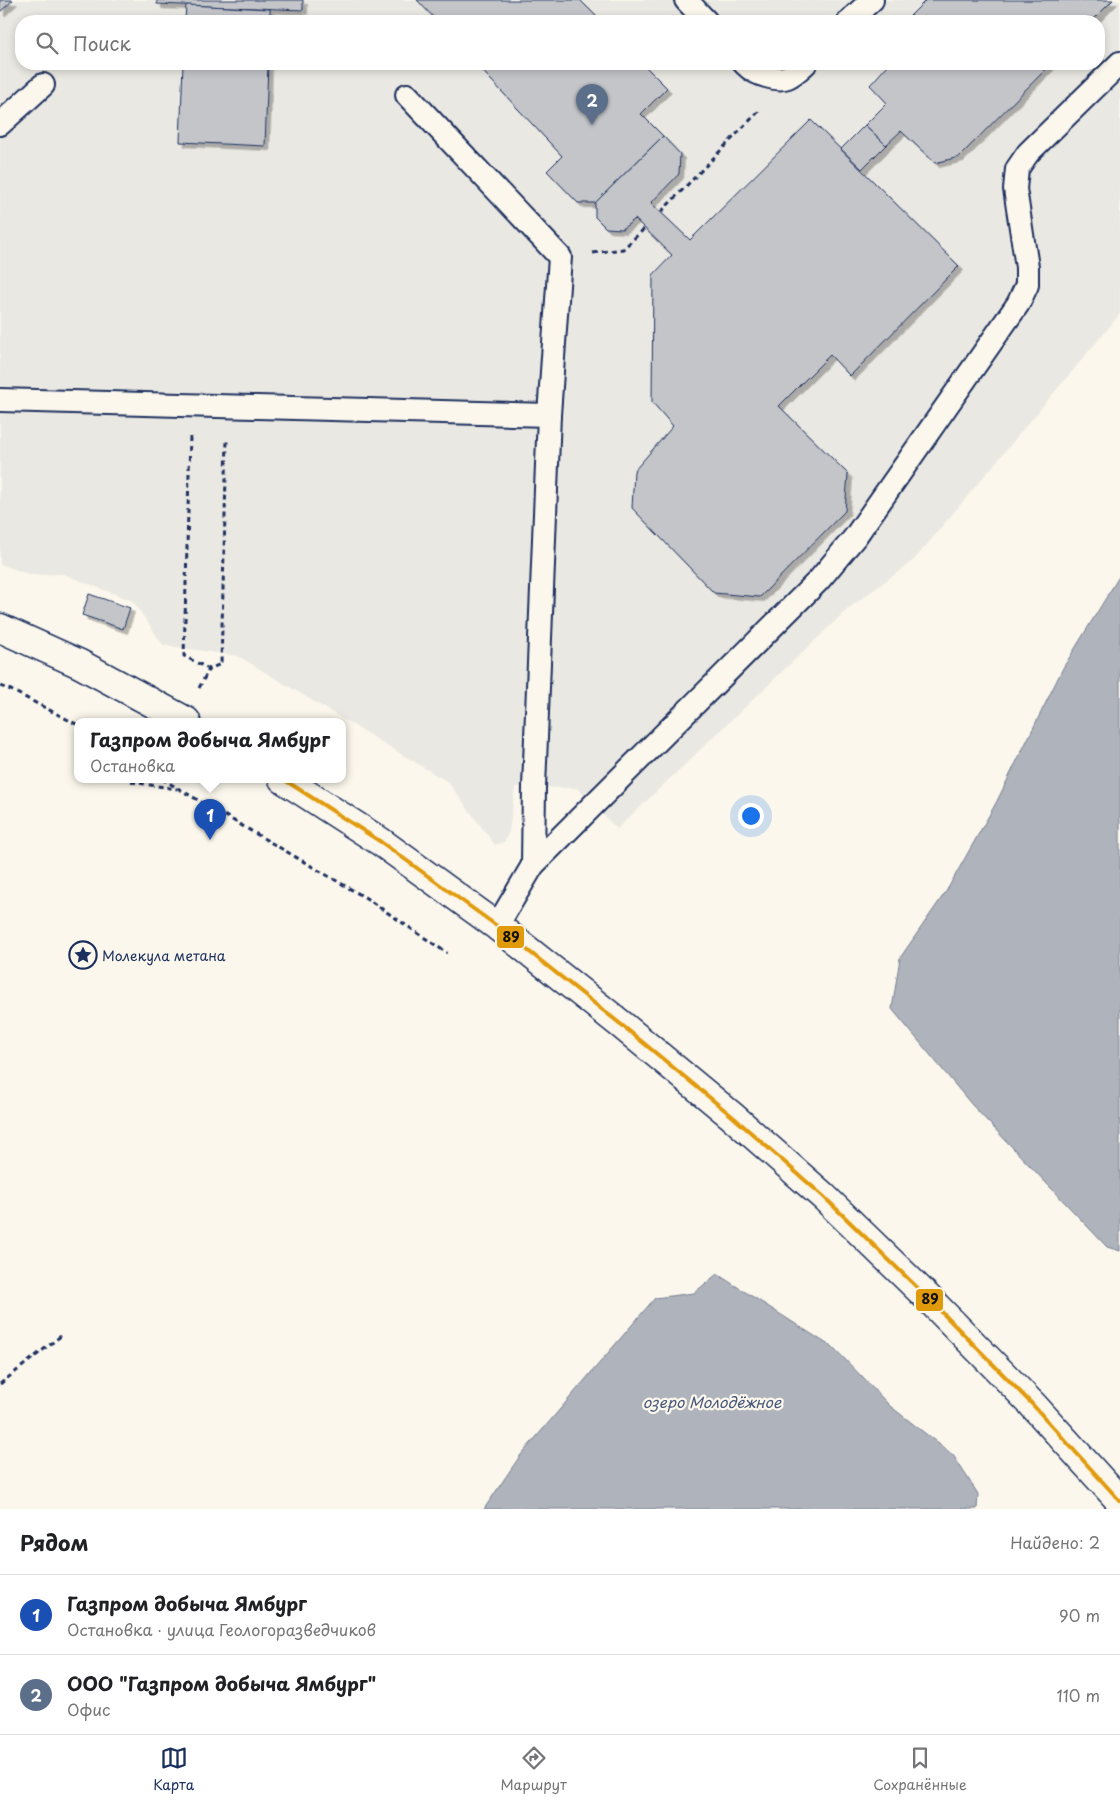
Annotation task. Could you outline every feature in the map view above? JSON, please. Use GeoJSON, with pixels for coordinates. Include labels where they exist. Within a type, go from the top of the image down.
{"type":"FeatureCollection","features":[{"type":"Feature","properties":{"kind":"street"},"geometry":{"type":"LineString","coordinates":[[0,628],[80,664],[180,718]]}},
{"type":"Feature","properties":{"kind":"street"},"geometry":{"type":"LineString","coordinates":[[289,783],[381,842],[497,926],[638,1038],[732,1116],[823,1196],[928,1298],[1032,1404],[1120,1501]]}},
{"type":"Feature","properties":{"kind":"lane"},"geometry":{"type":"LineString","coordinates":[[686,0],[700,15]]}},
{"type":"Feature","properties":{"kind":"lane"},"geometry":{"type":"LineString","coordinates":[[856,15],[872,0]]}},
{"type":"Feature","properties":{"kind":"lane"},"geometry":{"type":"LineString","coordinates":[[497,926],[533,865],[819,580],[855,537],[1018,304],[1027,285],[1027,267],[1015,189],[1017,169],[1028,153],[1120,63]]}},
{"type":"Feature","properties":{"kind":"lane"},"geometry":{"type":"LineString","coordinates":[[750,70],[778,80],[798,70]]}},
{"type":"Feature","properties":{"kind":"lane"},"geometry":{"type":"LineString","coordinates":[[0,124],[43,85]]}},
{"type":"Feature","properties":{"kind":"lane"},"geometry":{"type":"LineString","coordinates":[[407,95],[560,257],[549,415],[534,787],[533,865]]}},
{"type":"Feature","properties":{"kind":"lane"},"geometry":{"type":"LineString","coordinates":[[0,400],[549,415]]}},
{"type":"Feature","properties":{"kind":"path"},"geometry":{"type":"LineString","coordinates":[[661,212],[799,70]]}},
{"type":"Feature","properties":{"kind":"path"},"geometry":{"type":"LineString","coordinates":[[560,257],[623,249],[645,228]]}},
{"type":"Feature","properties":{"kind":"path"},"geometry":{"type":"LineString","coordinates":[[190,406],[184,656],[209,669]]}},
{"type":"Feature","properties":{"kind":"path"},"geometry":{"type":"LineString","coordinates":[[185,718],[209,669],[221,664],[228,406]]}},
{"type":"Feature","properties":{"kind":"path"},"geometry":{"type":"LineString","coordinates":[[0,686],[74,723]]}},
{"type":"Feature","properties":{"kind":"path"},"geometry":{"type":"LineString","coordinates":[[138,783],[180,789]]}},
{"type":"Feature","properties":{"kind":"path"},"geometry":{"type":"LineString","coordinates":[[169,783],[366,898],[447,953]]}},
{"type":"Feature","properties":{"kind":"path"},"geometry":{"type":"LineString","coordinates":[[0,1384],[62,1335]]}},
{"type":"Feature","properties":{"kind":"shaded area"},"geometry":{"type":"Polygon","coordinates":[[[0,0],[1120,0],[1120,314],[914,560],[849,608],[617,829],[577,788],[515,787],[509,832],[504,842],[495,845],[448,782],[346,721],[346,718],[341,718],[238,656],[163,645],[133,601],[63,574],[31,575],[0,564],[0,0]]]}},
{"type":"Feature","properties":{"kind":"water"},"geometry":{"type":"Polygon","coordinates":[[[1120,575],[1120,1251],[1107,1247],[972,1105],[892,1009],[900,958],[947,890],[996,803],[1063,668],[1120,575]]]}},
{"type":"Feature","properties":{"kind":"water","name":"озеро Молодёжное"},"geometry":{"type":"Polygon","coordinates":[[[717,1274],[835,1349],[890,1406],[953,1455],[978,1494],[977,1509],[484,1509],[520,1456],[655,1298],[694,1293],[717,1274]]]}},
{"type":"Feature","properties":{"kind":"building"},"geometry":{"type":"Polygon","coordinates":[[[0,0],[13,0],[0,12],[0,0]]]}},
{"type":"Feature","properties":{"kind":"building"},"geometry":{"type":"Polygon","coordinates":[[[157,0],[303,0],[303,10],[157,4],[157,0]]]}},
{"type":"Feature","properties":{"kind":"building"},"geometry":{"type":"Polygon","coordinates":[[[417,0],[580,0],[595,15],[431,15],[417,0]]]}},
{"type":"Feature","properties":{"kind":"building"},"geometry":{"type":"Polygon","coordinates":[[[926,0],[1113,0],[1098,15],[911,15],[926,0]]]}},
{"type":"Feature","properties":{"kind":"building"},"geometry":{"type":"Polygon","coordinates":[[[186,5],[270,9],[270,15],[185,15],[186,5]]]}},
{"type":"Feature","properties":{"kind":"building"},"geometry":{"type":"Polygon","coordinates":[[[183,70],[268,70],[265,146],[180,142],[183,70]]]}},
{"type":"Feature","properties":{"kind":"building"},"geometry":{"type":"Polygon","coordinates":[[[482,70],[649,70],[667,88],[641,114],[663,136],[595,203],[578,203],[547,171],[562,156],[482,70]]]}},
{"type":"Feature","properties":{"kind":"building"},"geometry":{"type":"Polygon","coordinates":[[[883,70],[1045,70],[959,157],[935,163],[901,131],[886,145],[865,125],[887,103],[870,85],[883,70]]]}},
{"type":"Feature","properties":{"kind":"building"},"geometry":{"type":"Polygon","coordinates":[[[811,120],[959,266],[850,376],[830,355],[779,406],[848,474],[845,511],[760,597],[714,593],[632,508],[634,471],[673,426],[652,402],[653,275],[672,255],[635,219],[622,229],[606,228],[595,217],[595,203],[663,136],[680,154],[679,174],[651,203],[690,240],[811,120]]]}},
{"type":"Feature","properties":{"kind":"building"},"geometry":{"type":"Polygon","coordinates":[[[865,125],[886,145],[862,169],[841,149],[865,125]]]}},
{"type":"Feature","properties":{"kind":"building"},"geometry":{"type":"Polygon","coordinates":[[[89,594],[130,608],[123,629],[82,615],[89,594]]]}},
{"type":"Feature","properties":{"kind":"transit line","name":"89"},"geometry":{"type":"LineString","coordinates":[[289,783],[381,842],[497,926],[732,1116],[823,1196],[928,1298],[1032,1404],[1120,1501]]}},
{"type":"Feature","properties":{"kind":"place","name":"ООО \"Газпром добыча Ямбург\""},"geometry":{"type":"Point","coordinates":[592,125]}},
{"type":"Feature","properties":{"kind":"place","name":"Газпром добыча Ямбург"},"geometry":{"type":"Point","coordinates":[210,840]}},
{"type":"Feature","properties":{"kind":"place","name":"Молекула метана"},"geometry":{"type":"Point","coordinates":[83,955]}}]}
